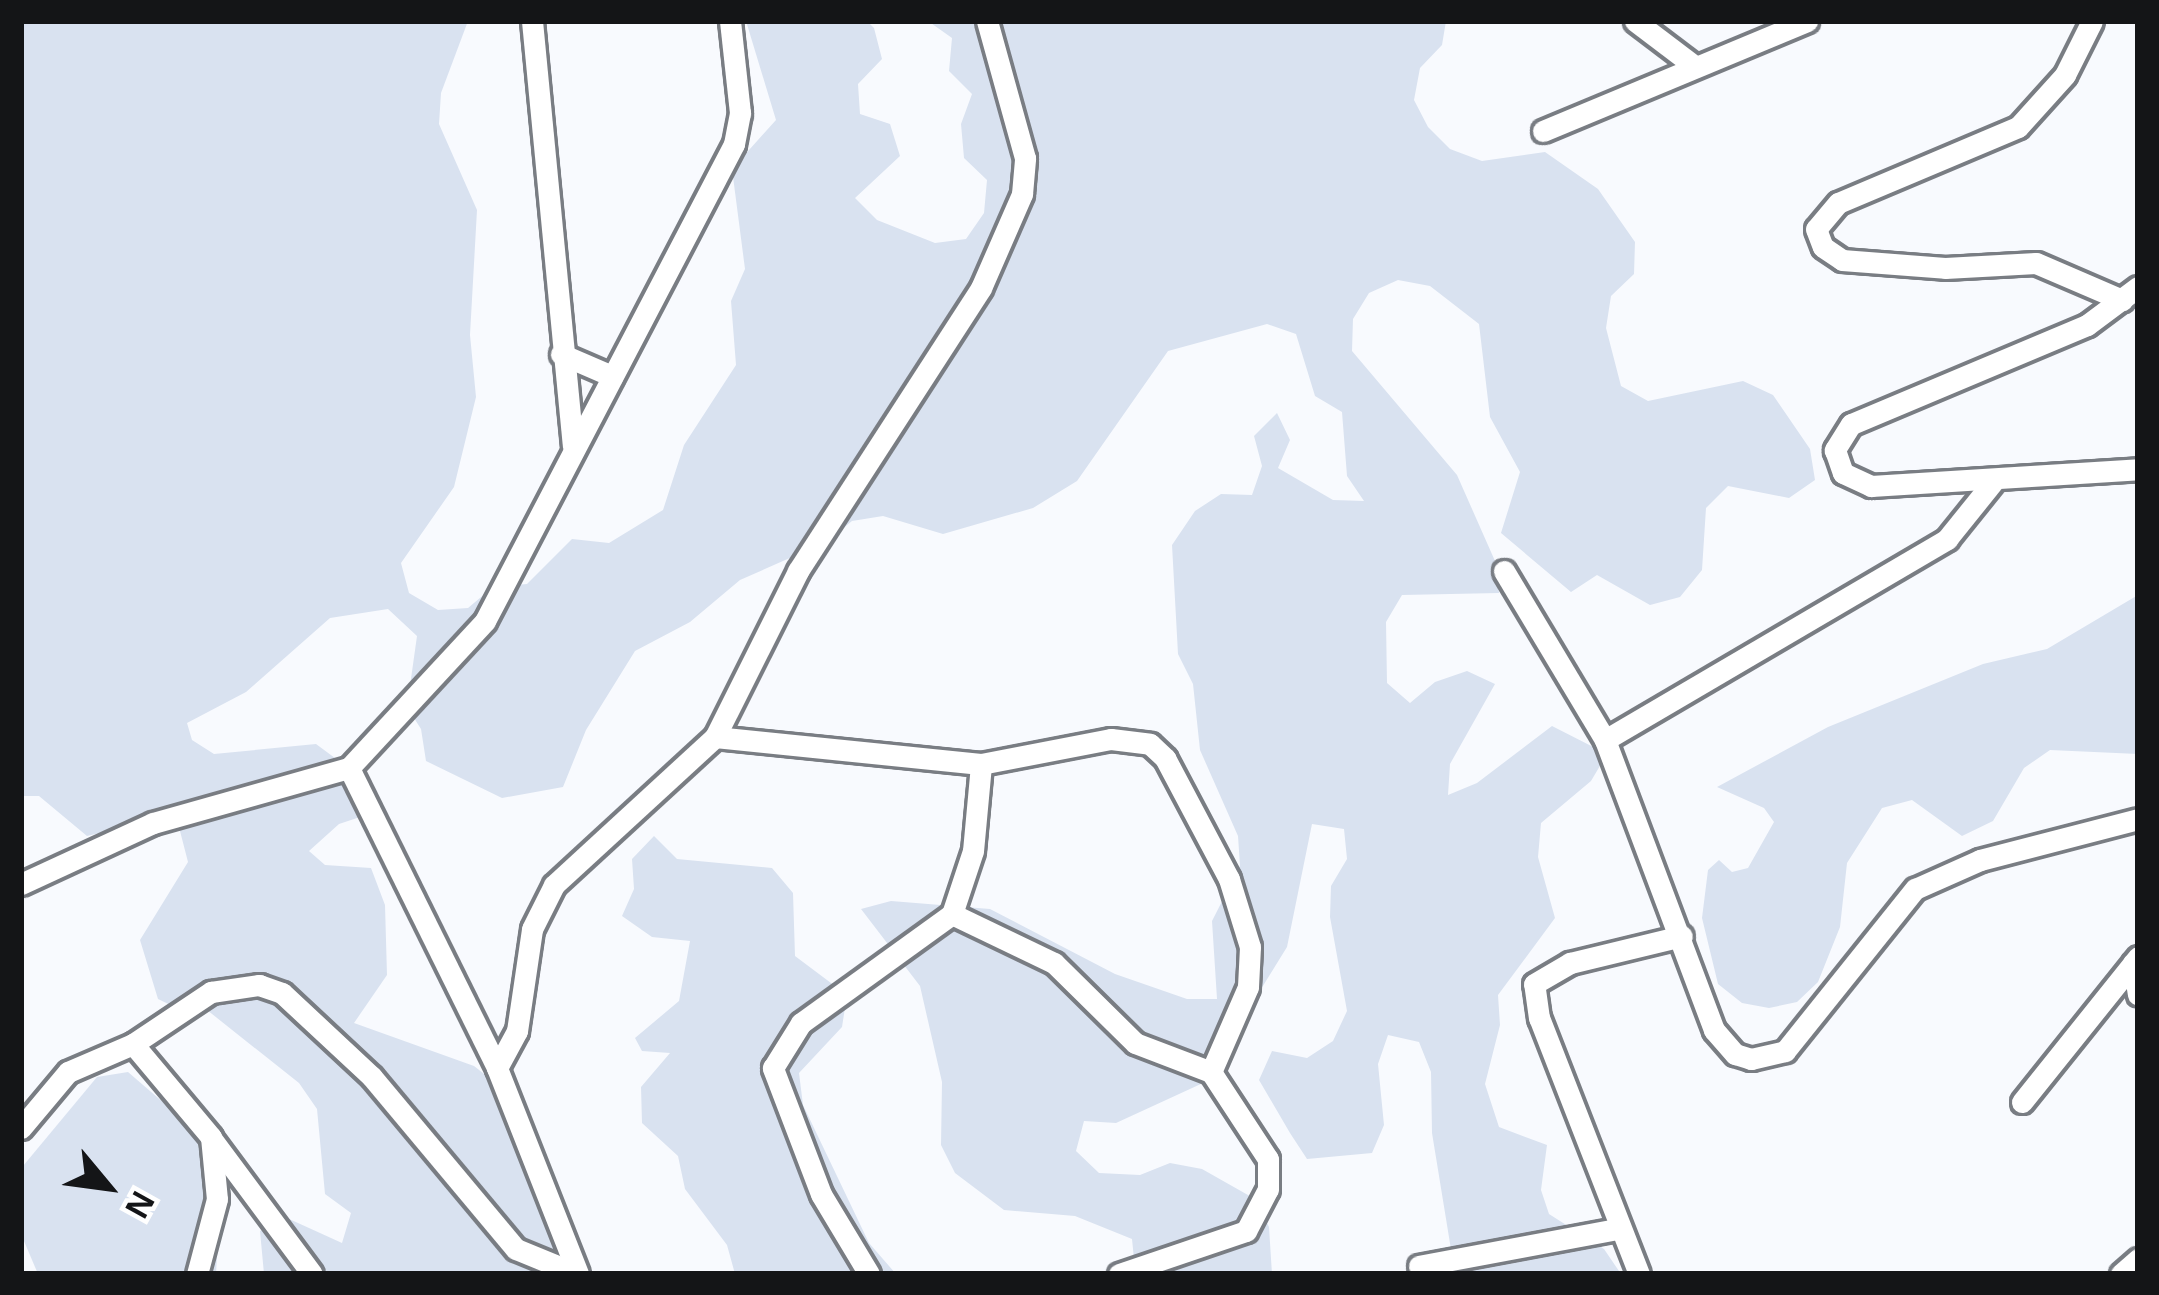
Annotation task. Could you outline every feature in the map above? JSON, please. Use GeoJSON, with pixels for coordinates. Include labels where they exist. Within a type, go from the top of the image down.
{"type":"FeatureCollection","features":[{"type":"Feature","properties":{"kind":"street"},"geometry":{"type":"LineString","coordinates":[[532,21],[573,446]]}},
{"type":"Feature","properties":{"kind":"street"},"geometry":{"type":"LineString","coordinates":[[21,884],[153,823],[349,768],[485,621],[734,144],[740,113],[730,21]]}},
{"type":"Feature","properties":{"kind":"street"},"geometry":{"type":"LineString","coordinates":[[497,1068],[517,1031],[532,929],[554,885],[715,737],[798,571],[981,288],[1022,194],[1020,122],[988,21]]}},
{"type":"Feature","properties":{"kind":"street"},"geometry":{"type":"LineString","coordinates":[[1635,21],[1693,65]]}},
{"type":"Feature","properties":{"kind":"street"},"geometry":{"type":"LineString","coordinates":[[1543,131],[1808,21]]}},
{"type":"Feature","properties":{"kind":"street"},"geometry":{"type":"LineString","coordinates":[[2092,21],[2065,75],[2018,128],[1838,203],[1816,229],[1823,247],[1842,260],[1945,268],[2036,263],[2130,293]]}},
{"type":"Feature","properties":{"kind":"street"},"geometry":{"type":"LineString","coordinates":[[2130,293],[2087,325],[1852,424],[1836,440],[1843,472],[1871,486],[1960,476],[1991,483],[2138,469]]}},
{"type":"Feature","properties":{"kind":"street"},"geometry":{"type":"LineString","coordinates":[[561,354],[612,376]]}},
{"type":"Feature","properties":{"kind":"street"},"geometry":{"type":"LineString","coordinates":[[1605,740],[1947,539],[1991,483]]}},
{"type":"Feature","properties":{"kind":"street"},"geometry":{"type":"LineString","coordinates":[[1504,571],[1605,740],[1724,1045],[1751,1059],[1771,1057],[1835,996],[1915,890],[1981,860],[2138,819]]}},
{"type":"Feature","properties":{"kind":"street"},"geometry":{"type":"LineString","coordinates":[[715,737],[839,756],[981,764],[1111,739],[1138,739],[1165,758],[1229,879],[1250,947],[1248,987],[1211,1072]]}},
{"type":"Feature","properties":{"kind":"street"},"geometry":{"type":"LineString","coordinates":[[869,1274],[821,1194],[773,1068],[801,1023],[952,914],[973,851],[981,764]]}},
{"type":"Feature","properties":{"kind":"street"},"geometry":{"type":"LineString","coordinates":[[349,768],[497,1068],[577,1274]]}},
{"type":"Feature","properties":{"kind":"street"},"geometry":{"type":"LineString","coordinates":[[952,914],[1054,963],[1135,1043],[1211,1072],[1268,1159],[1262,1208],[1246,1231],[1119,1274]]}},
{"type":"Feature","properties":{"kind":"street"},"geometry":{"type":"LineString","coordinates":[[1639,1274],[1617,1229],[1539,1018],[1534,984],[1570,963],[1682,936]]}},
{"type":"Feature","properties":{"kind":"street"},"geometry":{"type":"LineString","coordinates":[[2135,960],[2138,995]]}},
{"type":"Feature","properties":{"kind":"street"},"geometry":{"type":"LineString","coordinates":[[2022,1102],[2135,960]]}},
{"type":"Feature","properties":{"kind":"street"},"geometry":{"type":"LineString","coordinates":[[21,1128],[68,1072],[133,1044],[211,992],[241,982],[282,993],[372,1077],[516,1249],[577,1274]]}},
{"type":"Feature","properties":{"kind":"street"},"geometry":{"type":"LineString","coordinates":[[133,1044],[211,1137],[312,1274]]}},
{"type":"Feature","properties":{"kind":"street"},"geometry":{"type":"LineString","coordinates":[[197,1274],[218,1199],[211,1137]]}},
{"type":"Feature","properties":{"kind":"street"},"geometry":{"type":"LineString","coordinates":[[1419,1266],[1617,1229]]}},
{"type":"Feature","properties":{"kind":"street"},"geometry":{"type":"LineString","coordinates":[[2121,1274],[2138,1259]]}},
{"type":"Feature","properties":{"kind":"shaded area"},"geometry":{"type":"Polygon","coordinates":[[[21,21],[468,21],[441,93],[439,124],[477,210],[470,335],[476,397],[454,487],[401,563],[409,593],[438,610],[468,608],[493,587],[527,584],[572,539],[609,543],[663,510],[684,445],[736,365],[731,301],[745,269],[732,169],[776,120],[746,21],[867,21],[874,28],[882,59],[858,84],[860,114],[890,124],[900,156],[855,198],[877,220],[935,243],[966,239],[984,213],[987,180],[964,158],[961,124],[972,94],[949,71],[952,38],[928,21],[1446,21],[1442,45],[1420,68],[1414,100],[1428,127],[1450,149],[1482,161],[1545,152],[1598,189],[1635,242],[1634,274],[1611,296],[1606,328],[1621,386],[1648,401],[1743,381],[1773,395],[1810,449],[1815,480],[1789,498],[1728,486],[1706,508],[1702,570],[1680,597],[1650,605],[1597,575],[1571,592],[1501,533],[1520,472],[1490,417],[1479,324],[1430,286],[1398,280],[1369,293],[1353,319],[1352,351],[1457,475],[1495,561],[1499,593],[1402,595],[1386,622],[1387,683],[1410,703],[1435,682],[1467,671],[1495,684],[1450,764],[1448,795],[1477,783],[1552,726],[1607,754],[1591,781],[1541,823],[1538,857],[1555,918],[1498,995],[1500,1025],[1485,1084],[1499,1127],[1547,1145],[1541,1190],[1549,1214],[1604,1249],[1621,1274],[1455,1274],[1432,1133],[1431,1072],[1419,1042],[1388,1035],[1378,1064],[1384,1125],[1372,1153],[1307,1159],[1290,1133],[1259,1080],[1272,1051],[1307,1058],[1333,1041],[1347,1011],[1330,917],[1331,886],[1347,859],[1344,829],[1312,824],[1287,947],[1203,1083],[1116,1123],[1084,1121],[1076,1151],[1099,1173],[1140,1175],[1170,1163],[1202,1169],[1255,1199],[1269,1227],[1272,1274],[1122,1274],[1135,1269],[1132,1239],[1075,1216],[1004,1210],[955,1173],[941,1145],[942,1082],[920,986],[861,909],[891,901],[990,909],[1115,974],[1187,999],[1217,999],[1212,921],[1240,866],[1238,836],[1200,750],[1193,684],[1178,654],[1172,545],[1195,511],[1221,494],[1252,495],[1262,466],[1254,436],[1277,413],[1290,440],[1278,468],[1333,500],[1364,501],[1347,476],[1342,412],[1315,396],[1296,334],[1267,324],[1168,351],[1077,481],[1033,508],[943,534],[883,516],[852,521],[826,542],[740,580],[690,622],[635,651],[586,730],[563,787],[502,798],[426,761],[421,729],[407,707],[417,636],[388,609],[330,618],[246,692],[187,723],[192,740],[214,754],[316,744],[362,778],[369,814],[339,824],[309,851],[325,865],[371,868],[385,905],[387,975],[354,1023],[474,1066],[493,1081],[546,1207],[563,1274],[264,1274],[260,1231],[287,1218],[342,1243],[351,1213],[325,1194],[317,1109],[299,1083],[207,1010],[185,1012],[158,999],[140,940],[188,862],[180,831],[150,821],[87,836],[39,796],[21,796],[21,21]]]}},
{"type":"Feature","properties":{"kind":"shaded area"},"geometry":{"type":"Polygon","coordinates":[[[2138,595],[2138,754],[2050,750],[2024,768],[1993,821],[1962,836],[1912,800],[1882,808],[1847,863],[1840,927],[1818,982],[1797,1002],[1769,1008],[1742,1003],[1718,984],[1702,918],[1708,870],[1719,860],[1732,872],[1748,868],[1774,822],[1764,808],[1717,787],[1828,727],[1983,664],[2047,649],[2138,595]]]}},
{"type":"Feature","properties":{"kind":"shaded area"},"geometry":{"type":"Polygon","coordinates":[[[654,836],[677,859],[772,868],[793,893],[795,956],[847,995],[842,1027],[799,1073],[803,1105],[869,1243],[896,1274],[735,1274],[727,1245],[685,1189],[678,1156],[642,1123],[641,1087],[670,1053],[642,1051],[635,1038],[679,1001],[690,941],[652,937],[622,916],[634,889],[632,859],[654,836]]]}},
{"type":"Feature","properties":{"kind":"shaded area"},"geometry":{"type":"Polygon","coordinates":[[[128,1072],[223,1154],[216,1274],[38,1274],[21,1234],[23,1166],[97,1077],[128,1072]]]}}]}
